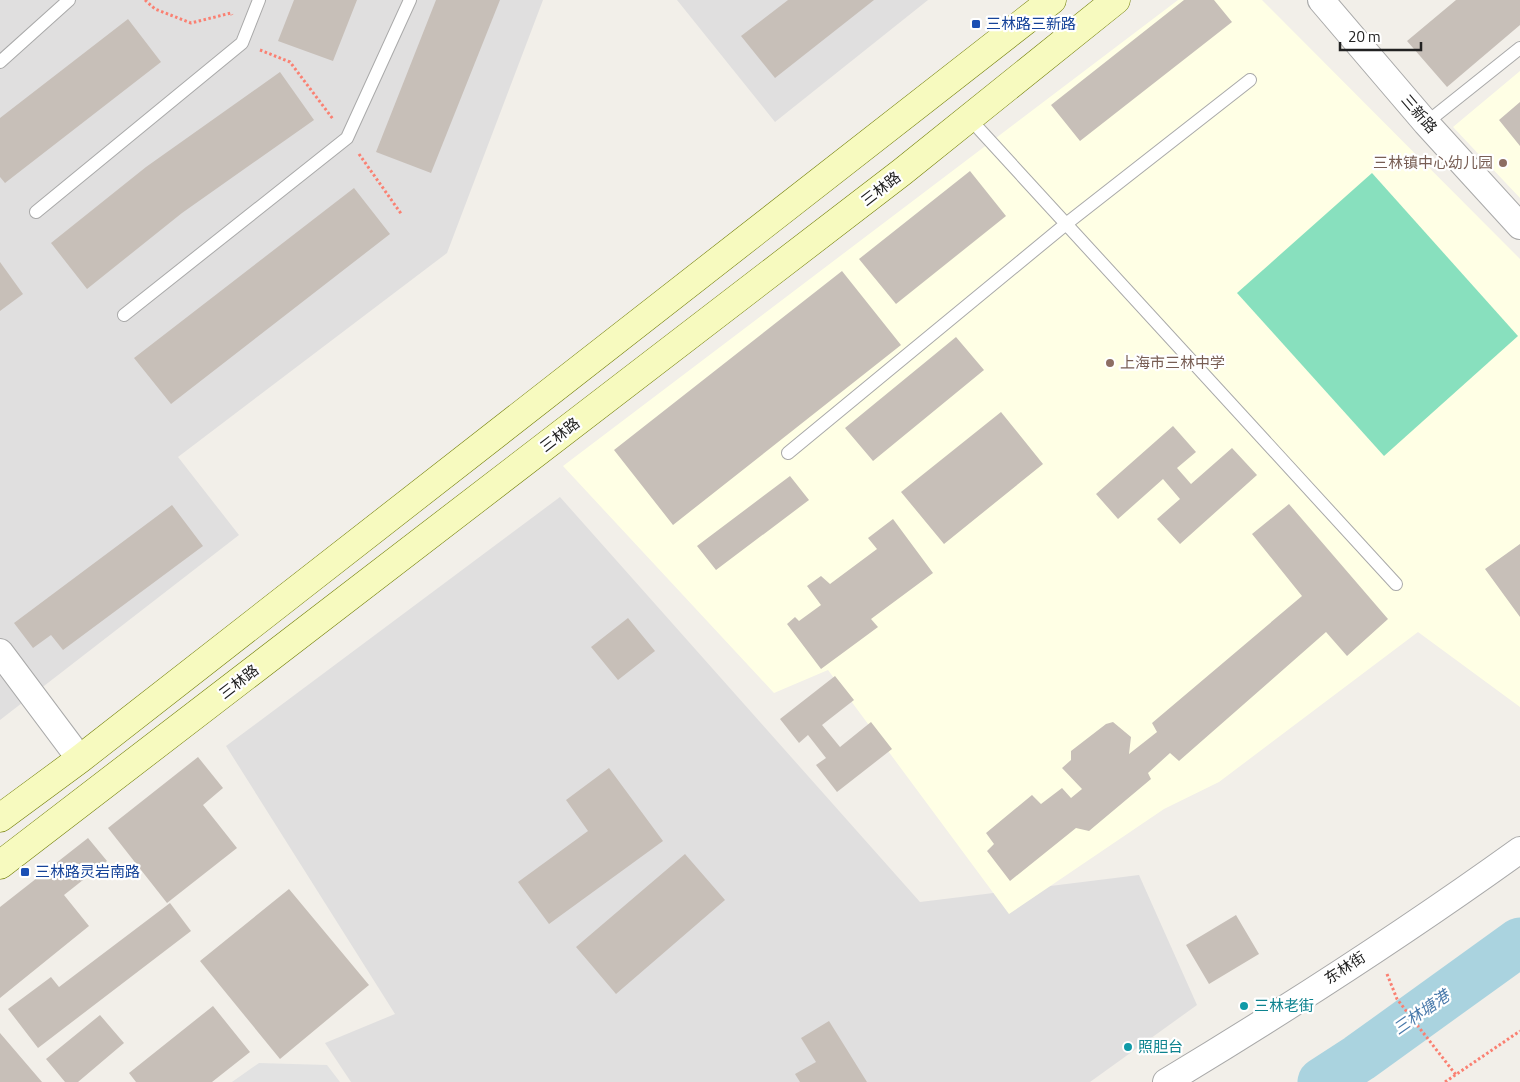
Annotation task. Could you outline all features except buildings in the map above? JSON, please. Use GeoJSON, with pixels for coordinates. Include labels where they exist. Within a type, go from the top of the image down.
{"type":"FeatureCollection","features":[{"type":"Feature","properties":{"kind":"main road"},"geometry":{"type":"LineString","coordinates":[[0,818],[80,759],[1052,0]]}},
{"type":"Feature","properties":{"kind":"main road","name":"三林路"},"geometry":{"type":"LineString","coordinates":[[0,866],[902,172],[1116,0]]}},
{"type":"Feature","properties":{"kind":"street","name":"三新路"},"geometry":{"type":"LineString","coordinates":[[1321,0],[1426,123],[1520,226]]}},
{"type":"Feature","properties":{"kind":"street"},"geometry":{"type":"LineString","coordinates":[[0,652],[80,759]]}},
{"type":"Feature","properties":{"kind":"street","name":"东林街"},"geometry":{"type":"LineString","coordinates":[[1166,1082],[1463,891],[1520,850]]}},
{"type":"Feature","properties":{"kind":"lane"},"geometry":{"type":"LineString","coordinates":[[0,62],[69,0]]}},
{"type":"Feature","properties":{"kind":"lane"},"geometry":{"type":"LineString","coordinates":[[36,212],[242,43],[259,0]]}},
{"type":"Feature","properties":{"kind":"lane"},"geometry":{"type":"LineString","coordinates":[[124,315],[347,138],[410,0]]}},
{"type":"Feature","properties":{"kind":"lane"},"geometry":{"type":"LineString","coordinates":[[1426,123],[1520,48]]}},
{"type":"Feature","properties":{"kind":"lane"},"geometry":{"type":"LineString","coordinates":[[788,453],[1066,224],[1250,80]]}},
{"type":"Feature","properties":{"kind":"lane"},"geometry":{"type":"LineString","coordinates":[[969,118],[1396,584]]}},
{"type":"Feature","properties":{"kind":"path"},"geometry":{"type":"LineString","coordinates":[[145,0],[154,9],[191,23],[231,13],[242,43],[290,62],[402,215]]}},
{"type":"Feature","properties":{"kind":"path"},"geometry":{"type":"LineString","coordinates":[[1376,948],[1397,999],[1456,1075]]}},
{"type":"Feature","properties":{"kind":"path"},"geometry":{"type":"LineString","coordinates":[[1444,1082],[1520,1031]]}},
{"type":"Feature","properties":{"kind":"shaded area"},"geometry":{"type":"Polygon","coordinates":[[[0,0],[543,0],[447,253],[178,457],[239,535],[0,720],[0,0]]]}},
{"type":"Feature","properties":{"kind":"shaded area"},"geometry":{"type":"Polygon","coordinates":[[[677,0],[928,0],[775,122],[677,0]]]}},
{"type":"Feature","properties":{"kind":"shaded area","name":"上海市三林中学"},"geometry":{"type":"Polygon","coordinates":[[[1178,0],[1262,0],[1520,259],[1520,707],[1418,632],[1219,782],[1164,809],[1009,914],[828,670],[774,693],[563,466],[1178,0]]]}},
{"type":"Feature","properties":{"kind":"shaded area","name":"三林镇中心幼儿园"},"geometry":{"type":"Polygon","coordinates":[[[1520,71],[1520,198],[1453,127],[1520,71]]]}},
{"type":"Feature","properties":{"kind":"shaded area"},"geometry":{"type":"Polygon","coordinates":[[[560,497],[920,902],[1139,875],[1197,1005],[1090,1082],[351,1082],[325,1043],[395,1014],[226,746],[560,497]]]}},
{"type":"Feature","properties":{"kind":"shaded area"},"geometry":{"type":"Polygon","coordinates":[[[259,1063],[327,1065],[340,1082],[232,1082],[259,1063]]]}},
{"type":"Feature","properties":{"kind":"green space"},"geometry":{"type":"Polygon","coordinates":[[[1372,173],[1518,336],[1384,456],[1237,293],[1372,173]]]}},
{"type":"Feature","properties":{"kind":"waterway","name":"三林塘港"},"geometry":{"type":"LineString","coordinates":[[1322,1082],[1359,1058],[1520,942]]}},
{"type":"Feature","properties":{"kind":"place","name":"三林路三新路"},"geometry":{"type":"Point","coordinates":[976,24]}},
{"type":"Feature","properties":{"kind":"place","name":"三林镇中心幼儿园"},"geometry":{"type":"Point","coordinates":[1503,163]}},
{"type":"Feature","properties":{"kind":"place","name":"上海市三林中学"},"geometry":{"type":"Point","coordinates":[1110,363]}},
{"type":"Feature","properties":{"kind":"place","name":"三林路灵岩南路"},"geometry":{"type":"Point","coordinates":[25,872]}},
{"type":"Feature","properties":{"kind":"place","name":"三林老街"},"geometry":{"type":"Point","coordinates":[1244,1006]}},
{"type":"Feature","properties":{"kind":"place","name":"照胆台"},"geometry":{"type":"Point","coordinates":[1128,1047]}}]}
